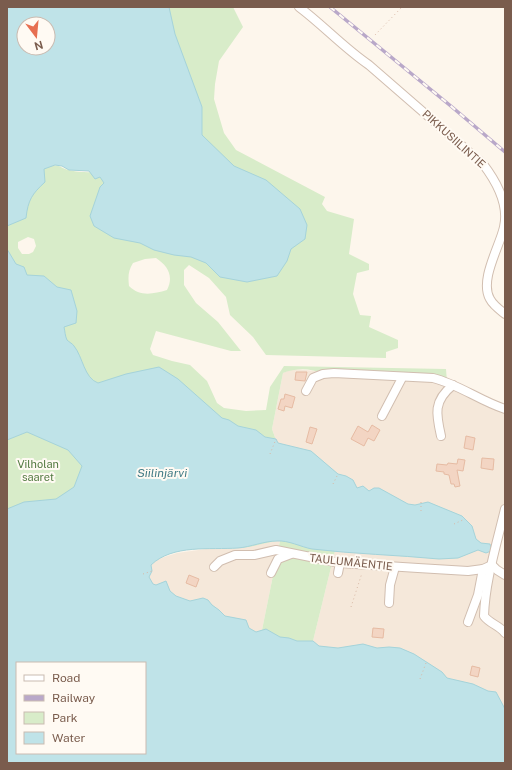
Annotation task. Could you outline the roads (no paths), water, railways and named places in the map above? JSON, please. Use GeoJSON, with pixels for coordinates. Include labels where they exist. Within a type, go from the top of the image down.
{"type":"FeatureCollection","features":[{"type":"Feature","properties":{"kind":"street","name":"PIKKUSIILINTIE"},"geometry":{"type":"LineString","coordinates":[[299,7],[317,20],[354,55],[369,65],[483,164],[494,179],[504,208],[504,226],[491,265],[487,289],[490,299],[505,314]]}},
{"type":"Feature","properties":{"kind":"street"},"geometry":{"type":"LineString","coordinates":[[306,391],[312,378],[323,374],[334,373],[402,378],[433,378],[447,382],[486,403],[505,410]]}},
{"type":"Feature","properties":{"kind":"street"},"geometry":{"type":"LineString","coordinates":[[382,416],[402,378]]}},
{"type":"Feature","properties":{"kind":"street"},"geometry":{"type":"LineString","coordinates":[[441,436],[438,408],[444,393],[453,385]]}},
{"type":"Feature","properties":{"kind":"street"},"geometry":{"type":"LineString","coordinates":[[505,509],[484,605],[484,616],[489,622],[500,626],[505,633]]}},
{"type":"Feature","properties":{"kind":"street","name":"TAULUMÄENTIE"},"geometry":{"type":"LineString","coordinates":[[214,568],[220,561],[235,555],[254,555],[276,550],[340,563],[394,567],[468,571],[484,569],[492,565]]}},
{"type":"Feature","properties":{"kind":"street"},"geometry":{"type":"LineString","coordinates":[[271,574],[278,559],[291,554]]}},
{"type":"Feature","properties":{"kind":"street"},"geometry":{"type":"LineString","coordinates":[[338,573],[340,563]]}},
{"type":"Feature","properties":{"kind":"street"},"geometry":{"type":"LineString","coordinates":[[492,565],[505,575]]}},
{"type":"Feature","properties":{"kind":"street"},"geometry":{"type":"LineString","coordinates":[[389,603],[390,585],[394,567]]}},
{"type":"Feature","properties":{"kind":"street"},"geometry":{"type":"LineString","coordinates":[[468,622],[478,595],[484,569]]}},
{"type":"Feature","properties":{"kind":"water"},"geometry":{"type":"Polygon","coordinates":[[[7,7],[169,7],[175,34],[202,107],[202,135],[234,166],[266,180],[300,209],[307,225],[305,239],[291,249],[287,261],[277,276],[247,282],[220,277],[206,263],[191,257],[154,250],[140,243],[114,238],[94,226],[90,216],[100,187],[104,183],[100,177],[95,179],[89,171],[69,170],[62,166],[55,165],[44,169],[45,182],[31,198],[26,218],[7,226],[7,7]]]}},
{"type":"Feature","properties":{"kind":"water","name":"Siilinjärvi"},"geometry":{"type":"Polygon","coordinates":[[[7,249],[16,264],[24,267],[27,275],[44,276],[57,287],[71,290],[77,311],[76,323],[64,327],[66,337],[77,351],[87,372],[93,380],[98,383],[126,374],[159,367],[178,379],[222,418],[229,420],[238,426],[256,430],[265,437],[276,439],[278,443],[311,451],[338,474],[353,480],[357,488],[363,486],[369,491],[374,488],[379,488],[408,504],[415,505],[428,502],[462,516],[472,526],[476,539],[481,543],[490,544],[491,551],[486,553],[478,550],[458,558],[439,559],[328,551],[312,549],[281,541],[272,541],[243,547],[192,549],[170,554],[160,558],[151,565],[152,571],[149,577],[153,584],[156,585],[166,581],[170,591],[176,596],[190,601],[203,598],[208,600],[225,616],[246,620],[249,628],[256,632],[266,629],[280,637],[297,641],[313,641],[319,646],[338,648],[363,644],[377,648],[400,648],[414,654],[442,672],[447,678],[473,684],[488,691],[496,692],[505,709],[505,763],[7,763],[7,509],[24,502],[56,499],[74,487],[82,466],[68,450],[27,432],[7,440],[7,249]]]}},
{"type":"Feature","properties":{"kind":"railway"},"geometry":{"type":"LineString","coordinates":[[330,7],[505,152]]}},
{"type":"Feature","properties":{"kind":"park label","name":"Vilholan saaret"},"geometry":{"type":"Point","coordinates":[38,470]}}]}
